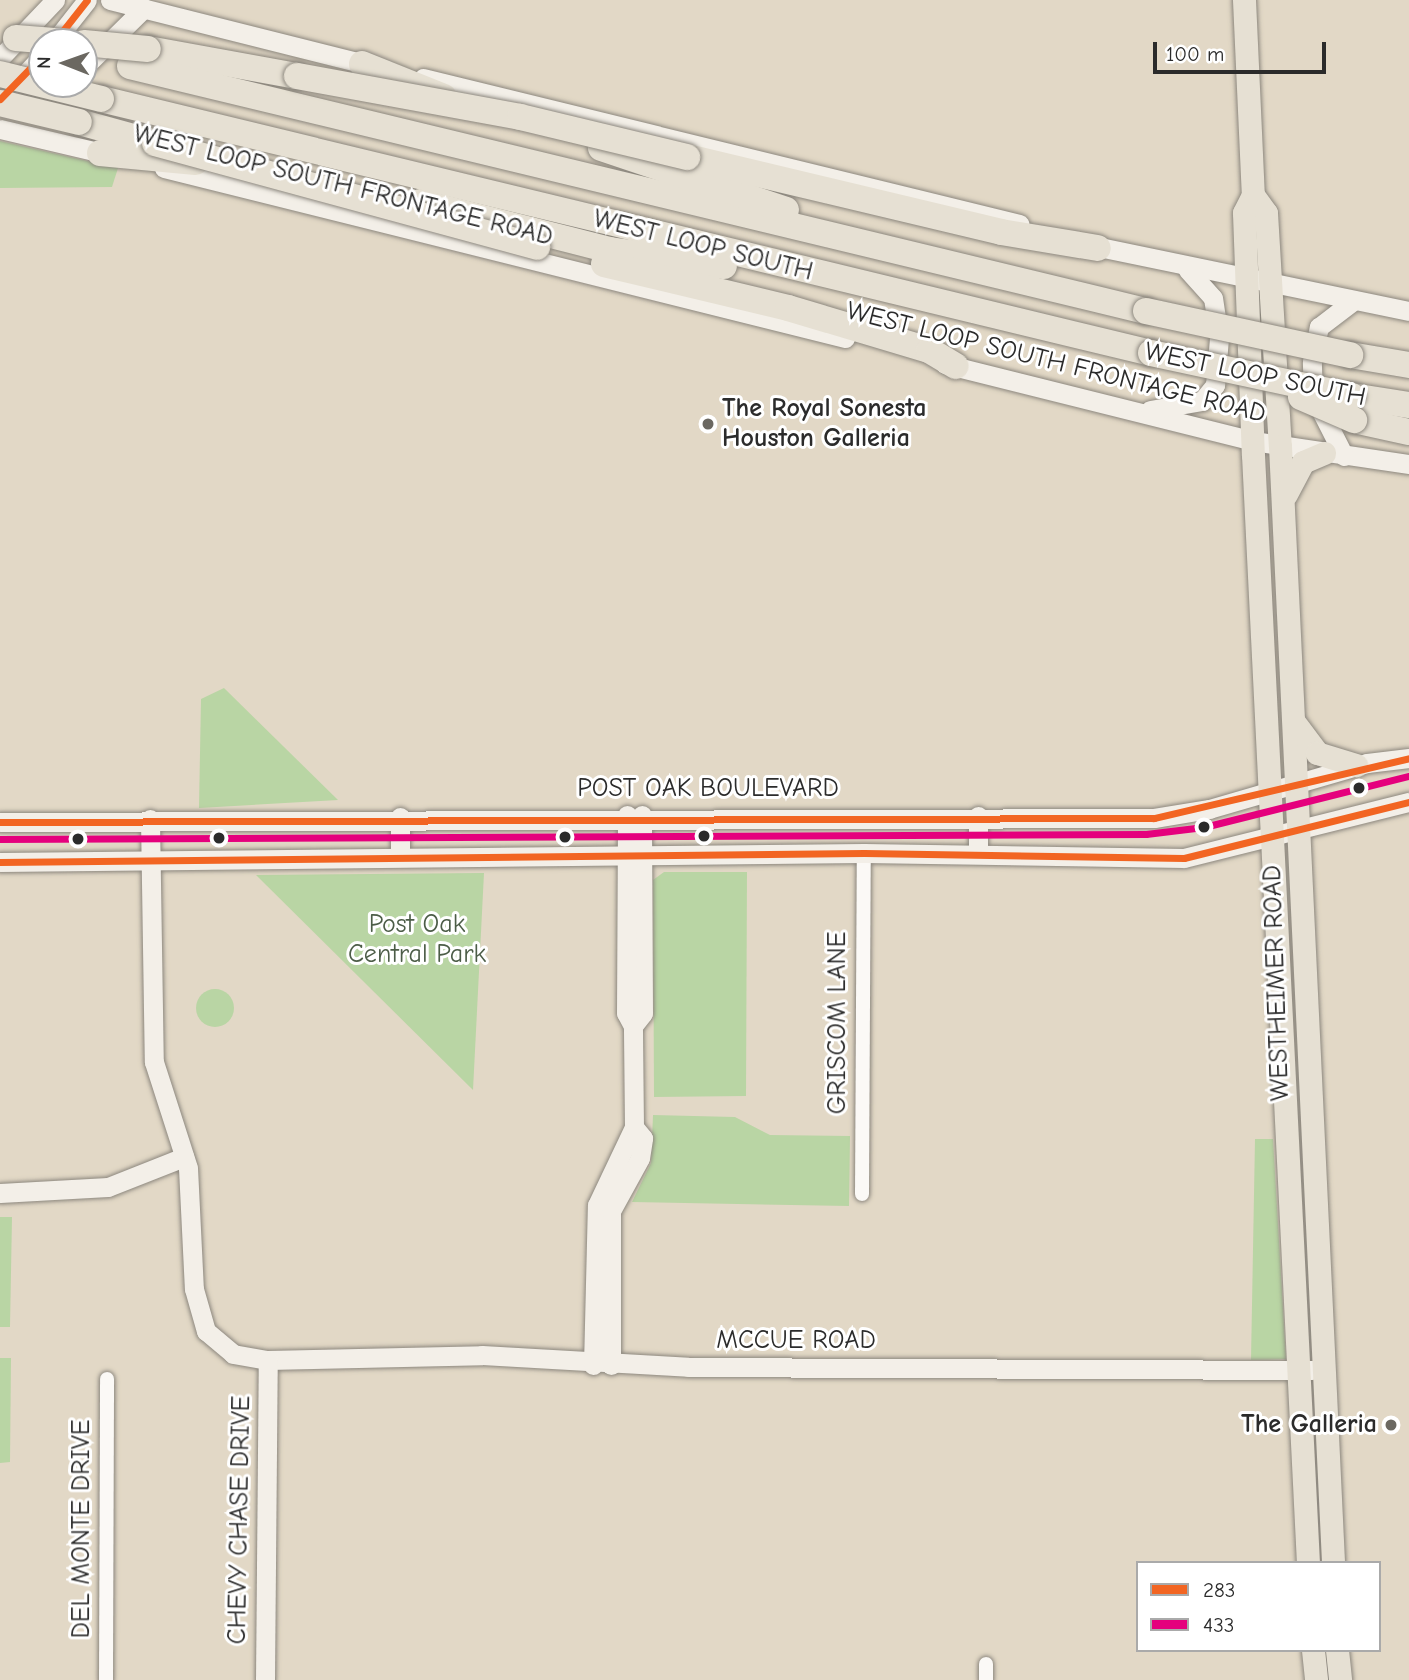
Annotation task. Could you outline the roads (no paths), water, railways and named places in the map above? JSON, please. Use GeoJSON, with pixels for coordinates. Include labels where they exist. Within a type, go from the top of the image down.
{"type":"FeatureCollection","features":[{"type":"Feature","properties":{"kind":"highway"},"geometry":{"type":"LineString","coordinates":[[5,43],[28,43]]}},
{"type":"Feature","properties":{"kind":"highway"},"geometry":{"type":"LineString","coordinates":[[5,43],[28,44]]}},
{"type":"Feature","properties":{"kind":"highway"},"geometry":{"type":"LineString","coordinates":[[98,47],[139,57],[297,76],[520,117],[1001,232],[1098,248]]}},
{"type":"Feature","properties":{"kind":"highway","name":"WEST LOOP SOUTH"},"geometry":{"type":"LineString","coordinates":[[98,55],[139,57],[1146,311],[1409,365]]}},
{"type":"Feature","properties":{"kind":"highway"},"geometry":{"type":"LineString","coordinates":[[362,64],[463,105],[721,185],[856,238]]}},
{"type":"Feature","properties":{"kind":"highway","name":"WEST LOOP SOUTH"},"geometry":{"type":"LineString","coordinates":[[0,74],[866,286],[1251,376],[1353,408],[1409,405]]}},
{"type":"Feature","properties":{"kind":"highway"},"geometry":{"type":"LineString","coordinates":[[0,101],[537,247],[788,308],[929,350],[956,366]]}},
{"type":"Feature","properties":{"kind":"highway"},"geometry":{"type":"LineString","coordinates":[[100,152],[204,163],[401,197],[610,250],[866,286]]}},
{"type":"Feature","properties":{"kind":"highway"},"geometry":{"type":"LineString","coordinates":[[1353,408],[1409,432]]}},
{"type":"Feature","properties":{"kind":"main road"},"geometry":{"type":"LineString","coordinates":[[5,43],[55,0]]}},
{"type":"Feature","properties":{"kind":"main road"},"geometry":{"type":"LineString","coordinates":[[65,28],[87,0]]}},
{"type":"Feature","properties":{"kind":"main road"},"geometry":{"type":"LineString","coordinates":[[110,0],[140,4],[362,64],[982,213],[1098,248],[1270,286],[1409,311]]}},
{"type":"Feature","properties":{"kind":"main road","name":"WESTHEIMER ROAD"},"geometry":{"type":"LineString","coordinates":[[1244,0],[1253,194],[1244,213],[1246,281],[1308,1561]]}},
{"type":"Feature","properties":{"kind":"main road"},"geometry":{"type":"LineString","coordinates":[[98,51],[140,4]]}},
{"type":"Feature","properties":{"kind":"main road"},"geometry":{"type":"LineString","coordinates":[[0,101],[28,71]]}},
{"type":"Feature","properties":{"kind":"main road"},"geometry":{"type":"LineString","coordinates":[[59,143],[53,113],[63,98]]}},
{"type":"Feature","properties":{"kind":"main road","name":"WEST LOOP SOUTH FRONTAGE ROAD"},"geometry":{"type":"LineString","coordinates":[[0,129],[1253,440],[1409,464]]}},
{"type":"Feature","properties":{"kind":"main road","name":"WESTHEIMER ROAD"},"geometry":{"type":"LineString","coordinates":[[1253,194],[1266,213],[1280,446],[1333,1561]]}},
{"type":"Feature","properties":{"kind":"main road"},"geometry":{"type":"LineString","coordinates":[[1139,412],[1202,401],[1215,384],[1213,298],[1184,267]]}},
{"type":"Feature","properties":{"kind":"main road"},"geometry":{"type":"LineString","coordinates":[[1283,500],[1297,467],[1334,454],[1313,395],[1312,362],[1319,327],[1353,301]]}},
{"type":"Feature","properties":{"kind":"main road"},"geometry":{"type":"LineString","coordinates":[[1294,722],[1317,752],[1356,765]]}},
{"type":"Feature","properties":{"kind":"main road","name":"POST OAK BOULEVARD"},"geometry":{"type":"LineString","coordinates":[[0,822],[635,815],[1154,818],[1270,792],[1356,765],[1409,758]]}},
{"type":"Feature","properties":{"kind":"main road"},"geometry":{"type":"LineString","coordinates":[[0,862],[864,853],[1184,858],[1409,802]]}},
{"type":"Feature","properties":{"kind":"main road"},"geometry":{"type":"LineString","coordinates":[[602,1365],[602,1314],[611,1211],[640,1158],[643,1138],[634,1127],[634,1026],[643,1013],[635,815]]}},
{"type":"Feature","properties":{"kind":"main road"},"geometry":{"type":"LineString","coordinates":[[978,816],[978,854]]}},
{"type":"Feature","properties":{"kind":"main road"},"geometry":{"type":"LineString","coordinates":[[400,817],[400,856]]}},
{"type":"Feature","properties":{"kind":"main road","name":"MCCUE ROAD"},"geometry":{"type":"LineString","coordinates":[[150,819],[154,1062],[184,1157],[194,1289],[206,1331],[233,1354],[268,1360],[482,1355],[602,1365],[1324,1371]]}},
{"type":"Feature","properties":{"kind":"main road"},"geometry":{"type":"LineString","coordinates":[[1281,1000],[1295,1002],[1309,1064]]}},
{"type":"Feature","properties":{"kind":"main road"},"geometry":{"type":"LineString","coordinates":[[0,1193],[108,1187],[184,1157]]}},
{"type":"Feature","properties":{"kind":"main road"},"geometry":{"type":"LineString","coordinates":[[1290,1159],[1315,1227]]}},
{"type":"Feature","properties":{"kind":"main road","name":"CHEVY CHASE DRIVE"},"geometry":{"type":"LineString","coordinates":[[265,1680],[268,1360]]}},
{"type":"Feature","properties":{"kind":"main road"},"geometry":{"type":"LineString","coordinates":[[1307,1524],[1320,1561]]}},
{"type":"Feature","properties":{"kind":"main road"},"geometry":{"type":"LineString","coordinates":[[1313,1652],[1316,1680]]}},
{"type":"Feature","properties":{"kind":"street","name":"GRISCOM LANE"},"geometry":{"type":"LineString","coordinates":[[862,1194],[864,853]]}},
{"type":"Feature","properties":{"kind":"street","name":"DEL MONTE DRIVE"},"geometry":{"type":"LineString","coordinates":[[106,1680],[107,1379]]}},
{"type":"Feature","properties":{"kind":"street"},"geometry":{"type":"LineString","coordinates":[[986,1664],[986,1680]]}},
{"type":"Feature","properties":{"kind":"place","name":"The Royal Sonesta Houston Galleria"},"geometry":{"type":"Point","coordinates":[708,424]}},
{"type":"Feature","properties":{"kind":"place","name":"The Galleria"},"geometry":{"type":"Point","coordinates":[1391,1425]}},
{"type":"Feature","properties":{"kind":"park label","name":"Post Oak Central Park"},"geometry":{"type":"Point","coordinates":[417,940]}}]}
